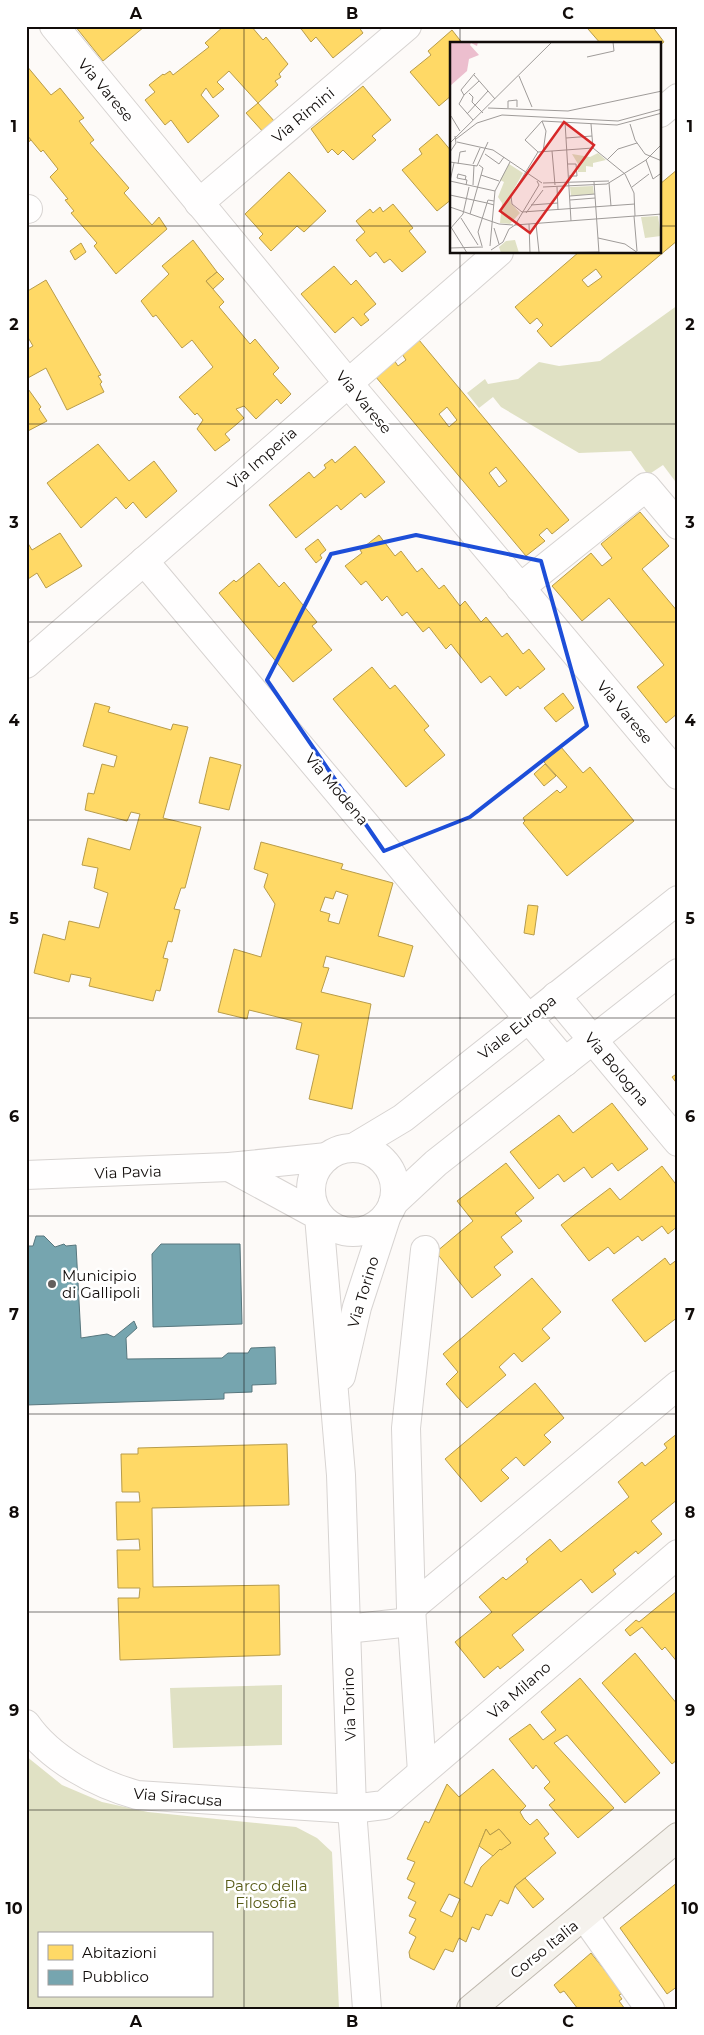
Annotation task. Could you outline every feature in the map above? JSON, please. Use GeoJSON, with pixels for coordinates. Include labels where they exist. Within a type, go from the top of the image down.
{"type":"FeatureCollection","features":[{"type":"Feature","properties":{"kind":"main road","name":"Corso Italia"},"geometry":{"type":"LineString","coordinates":[[471,2009],[678,1837]]}},
{"type":"Feature","properties":{"kind":"street","name":"Via Varese"},"geometry":{"type":"LineString","coordinates":[[54,26],[348,383],[520,588],[673,758]]}},
{"type":"Feature","properties":{"kind":"street","name":"Via Rimini"},"geometry":{"type":"LineString","coordinates":[[200,203],[407,26]]}},
{"type":"Feature","properties":{"kind":"street"},"geometry":{"type":"LineString","coordinates":[[662,111],[678,98]]}},
{"type":"Feature","properties":{"kind":"street","name":"Via Imperia"},"geometry":{"type":"LineString","coordinates":[[26,664],[497,254]]}},
{"type":"Feature","properties":{"kind":"street"},"geometry":{"type":"LineString","coordinates":[[520,588],[646,487],[678,525]]}},
{"type":"Feature","properties":{"kind":"street","name":"Via Modena"},"geometry":{"type":"LineString","coordinates":[[144,561],[565,1062]]}},
{"type":"Feature","properties":{"kind":"street","name":"Viale Europa"},"geometry":{"type":"LineString","coordinates":[[353,1148],[403,1118],[678,900]]}},
{"type":"Feature","properties":{"kind":"street"},"geometry":{"type":"LineString","coordinates":[[229,1167],[318,1216],[328,1225],[340,1231],[353,1233],[366,1231],[378,1224],[390,1209],[436,1163],[678,973]]}},
{"type":"Feature","properties":{"kind":"street","name":"Via Bologna"},"geometry":{"type":"LineString","coordinates":[[556,996],[678,1142]]}},
{"type":"Feature","properties":{"kind":"street"},"geometry":{"type":"LineString","coordinates":[[318,1216],[312,1204],[310,1191],[312,1178],[318,1166],[327,1156],[339,1150],[353,1148],[366,1150],[378,1156],[387,1165],[393,1177],[395,1190],[390,1209]]}},
{"type":"Feature","properties":{"kind":"street","name":"Via Pavia"},"geometry":{"type":"LineString","coordinates":[[26,1175],[229,1167],[327,1156]]}},
{"type":"Feature","properties":{"kind":"street","name":"Via Torino"},"geometry":{"type":"LineString","coordinates":[[335,1399],[357,1307],[390,1209]]}},
{"type":"Feature","properties":{"kind":"street","name":"Via Torino"},"geometry":{"type":"LineString","coordinates":[[318,1216],[341,1475],[352,1809],[358,1912],[367,2009]]}},
{"type":"Feature","properties":{"kind":"street"},"geometry":{"type":"LineString","coordinates":[[422,1772],[411,1615],[406,1428],[425,1250]]}},
{"type":"Feature","properties":{"kind":"street"},"geometry":{"type":"LineString","coordinates":[[346,1629],[411,1615],[678,1385]]}},
{"type":"Feature","properties":{"kind":"street","name":"Via Milano"},"geometry":{"type":"LineString","coordinates":[[352,1809],[384,1805],[678,1554]]}},
{"type":"Feature","properties":{"kind":"street","name":"Via Siracusa"},"geometry":{"type":"LineString","coordinates":[[26,1724],[34,1736],[73,1767],[115,1789],[137,1795],[352,1809]]}},
{"type":"Feature","properties":{"kind":"street"},"geometry":{"type":"LineString","coordinates":[[584,1916],[650,2009]]}},
{"type":"Feature","properties":{"kind":"highlighted area"},"geometry":{"type":"Polygon","coordinates":[[[416,535],[541,561],[587,726],[470,817],[384,851],[267,680],[331,554],[416,535]]]}},
{"type":"Feature","properties":{"kind":"green space"},"geometry":{"type":"Polygon","coordinates":[[[678,305],[678,485],[663,465],[648,475],[631,451],[579,453],[501,407],[493,397],[479,408],[467,393],[485,379],[488,384],[518,379],[539,362],[559,366],[600,361],[678,305]]]}},
{"type":"Feature","properties":{"kind":"green space"},"geometry":{"type":"Polygon","coordinates":[[[282,1685],[282,1745],[173,1748],[170,1688],[282,1685]]]}},
{"type":"Feature","properties":{"kind":"green space","name":"Parco della Filosofia"},"geometry":{"type":"Polygon","coordinates":[[[26,1756],[62,1785],[102,1802],[148,1812],[296,1827],[317,1838],[332,1852],[339,2009],[26,2009],[26,1756]]]}},
{"type":"Feature","properties":{"kind":"building: Abitazioni"},"geometry":{"type":"Polygon","coordinates":[[[75,26],[144,26],[144,27],[103,61],[75,26]]]}},
{"type":"Feature","properties":{"kind":"building: Abitazioni"},"geometry":{"type":"Polygon","coordinates":[[[224,26],[251,26],[263,40],[266,37],[288,64],[279,74],[281,77],[275,81],[278,85],[258,103],[229,71],[217,82],[224,89],[213,98],[206,88],[201,95],[219,116],[188,143],[171,120],[165,125],[145,100],[155,92],[149,85],[170,71],[173,75],[209,47],[205,43],[224,26]]]}},
{"type":"Feature","properties":{"kind":"building: Abitazioni"},"geometry":{"type":"Polygon","coordinates":[[[299,26],[358,26],[363,33],[333,58],[316,37],[311,42],[299,26]]]}},
{"type":"Feature","properties":{"kind":"building: Abitazioni"},"geometry":{"type":"Polygon","coordinates":[[[591,26],[652,26],[664,42],[599,42],[588,29],[591,26]]]}},
{"type":"Feature","properties":{"kind":"building: Abitazioni"},"geometry":{"type":"Polygon","coordinates":[[[452,30],[461,42],[450,42],[450,97],[439,106],[410,72],[431,55],[428,51],[452,30]]]}},
{"type":"Feature","properties":{"kind":"building: Abitazioni"},"geometry":{"type":"Polygon","coordinates":[[[26,65],[51,95],[60,88],[84,118],[79,121],[94,140],[90,143],[129,188],[124,193],[152,225],[159,217],[167,229],[116,274],[94,246],[97,243],[71,213],[74,211],[65,200],[68,199],[50,177],[58,169],[43,150],[41,152],[26,134],[26,65]]]}},
{"type":"Feature","properties":{"kind":"building: Abitazioni"},"geometry":{"type":"Polygon","coordinates":[[[363,86],[391,120],[372,136],[376,140],[353,160],[343,150],[338,155],[332,149],[328,153],[311,129],[363,86]]]}},
{"type":"Feature","properties":{"kind":"building: Abitazioni"},"geometry":{"type":"Polygon","coordinates":[[[258,103],[275,122],[264,133],[246,113],[258,103]]]}},
{"type":"Feature","properties":{"kind":"building: Abitazioni"},"geometry":{"type":"Polygon","coordinates":[[[26,134],[31,140],[26,144],[26,134]]]}},
{"type":"Feature","properties":{"kind":"building: Abitazioni"},"geometry":{"type":"Polygon","coordinates":[[[437,134],[450,150],[450,201],[437,211],[402,170],[422,154],[419,149],[437,134]]]}},
{"type":"Feature","properties":{"kind":"building: Abitazioni"},"geometry":{"type":"Polygon","coordinates":[[[678,169],[678,240],[662,253],[662,182],[678,169]]]}},
{"type":"Feature","properties":{"kind":"building: Abitazioni"},"geometry":{"type":"Polygon","coordinates":[[[289,172],[326,211],[304,232],[297,226],[271,251],[259,238],[263,234],[245,214],[289,172]]]}},
{"type":"Feature","properties":{"kind":"building: Abitazioni"},"geometry":{"type":"Polygon","coordinates":[[[393,204],[413,228],[409,231],[426,252],[402,272],[390,259],[384,263],[376,252],[370,257],[356,240],[365,232],[356,221],[370,209],[373,213],[380,207],[383,212],[393,204]]]}},
{"type":"Feature","properties":{"kind":"building: Abitazioni"},"geometry":{"type":"Polygon","coordinates":[[[193,240],[217,272],[206,281],[224,302],[219,307],[250,344],[255,339],[279,368],[273,374],[291,394],[281,404],[277,399],[256,419],[244,406],[236,409],[244,418],[225,434],[230,440],[215,451],[197,429],[203,420],[197,413],[195,415],[179,397],[213,367],[192,340],[182,348],[156,315],[153,317],[141,301],[169,274],[162,266],[193,240]]]}},
{"type":"Feature","properties":{"kind":"building: Abitazioni"},"geometry":{"type":"Polygon","coordinates":[[[81,243],[86,252],[75,260],[70,251],[81,243]]]}},
{"type":"Feature","properties":{"kind":"building: Abitazioni"},"geometry":{"type":"Polygon","coordinates":[[[577,254],[661,254],[551,347],[537,331],[543,325],[537,318],[530,324],[515,307],[577,254]],[[596,269],[582,280],[588,287],[602,277],[596,269]]]}},
{"type":"Feature","properties":{"kind":"building: Abitazioni"},"geometry":{"type":"Polygon","coordinates":[[[334,266],[351,285],[356,280],[376,304],[364,314],[369,320],[361,326],[353,317],[335,333],[301,294],[334,266]]]}},
{"type":"Feature","properties":{"kind":"building: Abitazioni"},"geometry":{"type":"Polygon","coordinates":[[[217,272],[224,279],[213,289],[206,281],[217,272]]]}},
{"type":"Feature","properties":{"kind":"building: Abitazioni"},"geometry":{"type":"Polygon","coordinates":[[[46,280],[101,375],[98,376],[102,382],[100,384],[104,392],[67,410],[46,368],[26,379],[26,350],[33,346],[26,334],[26,292],[46,280]]]}},
{"type":"Feature","properties":{"kind":"building: Abitazioni"},"geometry":{"type":"Polygon","coordinates":[[[419,340],[569,520],[552,534],[547,528],[539,535],[545,541],[526,556],[375,376],[394,360],[398,366],[406,360],[402,354],[419,340]],[[447,407],[439,414],[449,427],[457,420],[447,407]],[[496,467],[489,473],[499,487],[507,481],[496,467]]]}},
{"type":"Feature","properties":{"kind":"building: Abitazioni"},"geometry":{"type":"Polygon","coordinates":[[[26,386],[41,407],[39,409],[47,421],[26,432],[26,386]]]}},
{"type":"Feature","properties":{"kind":"building: Abitazioni"},"geometry":{"type":"Polygon","coordinates":[[[98,444],[129,481],[154,461],[177,491],[146,518],[133,502],[126,509],[116,497],[81,528],[47,483],[98,444]]]}},
{"type":"Feature","properties":{"kind":"building: Abitazioni"},"geometry":{"type":"Polygon","coordinates":[[[355,446],[385,482],[365,498],[361,493],[341,510],[337,505],[296,538],[269,505],[309,472],[314,478],[326,468],[324,465],[332,459],[335,463],[355,446]]]}},
{"type":"Feature","properties":{"kind":"building: Abitazioni"},"geometry":{"type":"Polygon","coordinates":[[[640,512],[669,546],[642,569],[678,612],[678,713],[666,723],[637,687],[664,665],[609,598],[582,621],[552,586],[591,553],[602,566],[612,558],[601,544],[640,512]]]}},
{"type":"Feature","properties":{"kind":"building: Abitazioni"},"geometry":{"type":"Polygon","coordinates":[[[60,533],[82,566],[46,588],[37,573],[28,579],[26,576],[26,540],[32,550],[60,533]]]}},
{"type":"Feature","properties":{"kind":"building: Abitazioni"},"geometry":{"type":"Polygon","coordinates":[[[379,535],[395,556],[401,551],[417,572],[422,568],[439,589],[444,585],[460,606],[465,601],[481,622],[486,617],[502,637],[507,633],[523,654],[529,649],[545,669],[520,689],[518,686],[506,696],[490,676],[481,683],[451,644],[446,649],[429,627],[423,632],[407,612],[402,616],[387,596],[382,601],[366,581],[361,585],[345,566],[362,553],[360,550],[379,535]]]}},
{"type":"Feature","properties":{"kind":"building: Abitazioni"},"geometry":{"type":"Polygon","coordinates":[[[318,539],[326,550],[320,555],[322,558],[316,563],[305,549],[318,539]]]}},
{"type":"Feature","properties":{"kind":"building: Abitazioni"},"geometry":{"type":"Polygon","coordinates":[[[259,563],[279,587],[284,582],[317,622],[312,626],[332,650],[293,682],[219,593],[259,563]]]}},
{"type":"Feature","properties":{"kind":"building: Abitazioni"},"geometry":{"type":"Polygon","coordinates":[[[372,667],[390,689],[395,685],[429,726],[424,730],[445,755],[406,787],[333,699],[372,667]]]}},
{"type":"Feature","properties":{"kind":"building: Abitazioni"},"geometry":{"type":"Polygon","coordinates":[[[563,693],[574,708],[556,722],[544,708],[563,693]]]}},
{"type":"Feature","properties":{"kind":"building: Abitazioni"},"geometry":{"type":"Polygon","coordinates":[[[95,703],[110,707],[108,712],[171,730],[173,724],[188,727],[163,818],[201,827],[185,888],[181,888],[174,909],[180,910],[172,942],[168,941],[163,958],[168,959],[160,991],[156,990],[153,1001],[89,986],[91,978],[71,974],[69,982],[34,973],[43,934],[65,940],[69,921],[99,928],[108,893],[94,888],[98,868],[82,865],[88,838],[130,850],[140,814],[131,812],[127,821],[85,810],[88,793],[94,794],[102,764],[114,767],[117,756],[83,746],[95,703]]]}},
{"type":"Feature","properties":{"kind":"building: Abitazioni"},"geometry":{"type":"Polygon","coordinates":[[[561,747],[583,773],[590,767],[634,821],[567,876],[523,823],[525,821],[523,818],[557,790],[560,793],[567,787],[544,762],[561,747]]]}},
{"type":"Feature","properties":{"kind":"building: Abitazioni"},"geometry":{"type":"Polygon","coordinates":[[[210,757],[241,765],[229,810],[199,803],[210,757]]]}},
{"type":"Feature","properties":{"kind":"building: Abitazioni"},"geometry":{"type":"Polygon","coordinates":[[[545,764],[556,776],[544,786],[534,774],[545,764]]]}},
{"type":"Feature","properties":{"kind":"building: Abitazioni"},"geometry":{"type":"Polygon","coordinates":[[[261,842],[343,864],[341,869],[393,883],[378,936],[413,946],[404,977],[326,956],[323,967],[329,968],[321,992],[371,1004],[352,1109],[309,1099],[319,1055],[296,1049],[302,1023],[249,1010],[247,1019],[218,1012],[234,949],[261,957],[275,904],[264,887],[268,874],[254,869],[261,842]],[[336,891],[333,899],[325,897],[320,911],[330,914],[328,921],[339,924],[348,895],[336,891]]]}},
{"type":"Feature","properties":{"kind":"building: Abitazioni"},"geometry":{"type":"Polygon","coordinates":[[[528,905],[538,906],[534,935],[524,933],[528,905]]]}},
{"type":"Feature","properties":{"kind":"building: Abitazioni"},"geometry":{"type":"Polygon","coordinates":[[[678,1073],[678,1085],[672,1077],[678,1073]]]}},
{"type":"Feature","properties":{"kind":"building: Abitazioni"},"geometry":{"type":"Polygon","coordinates":[[[612,1103],[648,1149],[618,1171],[612,1163],[592,1178],[584,1167],[564,1182],[558,1174],[539,1189],[510,1152],[559,1115],[573,1133],[612,1103]]]}},
{"type":"Feature","properties":{"kind":"building: Abitazioni"},"geometry":{"type":"Polygon","coordinates":[[[506,1163],[534,1198],[515,1213],[522,1221],[501,1237],[513,1252],[494,1267],[501,1275],[472,1298],[436,1252],[473,1221],[457,1201],[506,1163]]]}},
{"type":"Feature","properties":{"kind":"building: Abitazioni"},"geometry":{"type":"Polygon","coordinates":[[[662,1166],[678,1187],[678,1226],[668,1234],[662,1226],[642,1241],[638,1236],[614,1254],[608,1247],[589,1261],[561,1225],[610,1188],[620,1200],[662,1166]]]}},
{"type":"Feature","properties":{"kind":"building: Abitazioni"},"geometry":{"type":"Polygon","coordinates":[[[665,1258],[670,1265],[678,1259],[678,1317],[645,1342],[612,1300],[665,1258]]]}},
{"type":"Feature","properties":{"kind":"building: Abitazioni"},"geometry":{"type":"Polygon","coordinates":[[[532,1278],[561,1312],[542,1329],[550,1338],[522,1362],[514,1353],[499,1367],[506,1375],[467,1408],[446,1384],[458,1372],[443,1354],[532,1278]]]}},
{"type":"Feature","properties":{"kind":"building: Abitazioni"},"geometry":{"type":"Polygon","coordinates":[[[535,1383],[564,1418],[544,1435],[551,1442],[524,1466],[516,1457],[501,1470],[509,1478],[481,1502],[445,1459],[535,1383]]]}},
{"type":"Feature","properties":{"kind":"building: Abitazioni"},"geometry":{"type":"Polygon","coordinates":[[[678,1433],[678,1499],[651,1521],[662,1534],[638,1554],[636,1551],[613,1570],[616,1574],[592,1593],[581,1579],[512,1635],[524,1650],[500,1669],[498,1666],[484,1678],[455,1642],[492,1612],[479,1597],[503,1577],[506,1580],[528,1562],[526,1559],[550,1539],[561,1552],[629,1497],[618,1482],[642,1462],[645,1466],[667,1448],[664,1444],[678,1433]]]}},
{"type":"Feature","properties":{"kind":"building: Abitazioni"},"geometry":{"type":"Polygon","coordinates":[[[287,1444],[289,1505],[152,1508],[153,1587],[279,1585],[280,1655],[120,1660],[118,1598],[139,1598],[140,1588],[118,1588],[117,1550],[140,1550],[139,1539],[117,1540],[116,1502],[140,1502],[139,1492],[122,1492],[121,1454],[138,1454],[138,1448],[287,1444]]]}},
{"type":"Feature","properties":{"kind":"building: Abitazioni"},"geometry":{"type":"Polygon","coordinates":[[[677,1591],[678,1663],[665,1647],[662,1650],[642,1627],[630,1636],[625,1630],[636,1620],[639,1622],[677,1591]]]}},
{"type":"Feature","properties":{"kind":"building: Abitazioni"},"geometry":{"type":"Polygon","coordinates":[[[635,1653],[678,1705],[678,1759],[672,1764],[602,1683],[635,1653]]]}},
{"type":"Feature","properties":{"kind":"building: Abitazioni"},"geometry":{"type":"Polygon","coordinates":[[[580,1678],[660,1773],[625,1803],[567,1735],[554,1743],[614,1808],[578,1838],[549,1805],[555,1800],[544,1788],[550,1782],[536,1765],[533,1769],[509,1739],[530,1724],[543,1740],[556,1730],[541,1712],[580,1678]]]}},
{"type":"Feature","properties":{"kind":"building: Abitazioni"},"geometry":{"type":"Polygon","coordinates":[[[493,1769],[526,1806],[520,1812],[524,1819],[530,1825],[537,1819],[549,1834],[544,1838],[556,1853],[515,1886],[508,1904],[500,1900],[492,1916],[486,1914],[479,1930],[472,1927],[466,1942],[459,1938],[453,1952],[445,1949],[434,1970],[410,1958],[409,1952],[416,1937],[409,1933],[416,1919],[409,1916],[416,1902],[408,1898],[415,1883],[407,1879],[415,1862],[407,1859],[425,1821],[429,1823],[447,1784],[459,1797],[493,1769]],[[486,1829],[464,1883],[472,1887],[481,1867],[500,1849],[511,1843],[499,1829],[490,1835],[486,1829]],[[449,1894],[440,1911],[452,1917],[460,1899],[449,1894]]]}},
{"type":"Feature","properties":{"kind":"building: Abitazioni"},"geometry":{"type":"Polygon","coordinates":[[[486,1829],[490,1835],[499,1829],[511,1843],[500,1849],[493,1856],[479,1846],[486,1829]]]}},
{"type":"Feature","properties":{"kind":"building: Abitazioni"},"geometry":{"type":"Polygon","coordinates":[[[525,1878],[544,1899],[533,1908],[515,1886],[525,1878]]]}},
{"type":"Feature","properties":{"kind":"building: Abitazioni"},"geometry":{"type":"Polygon","coordinates":[[[678,1882],[678,1986],[667,1994],[620,1928],[678,1882]]]}},
{"type":"Feature","properties":{"kind":"building: Abitazioni"},"geometry":{"type":"Polygon","coordinates":[[[591,1953],[623,1993],[619,1995],[622,1999],[619,2001],[625,2009],[578,2009],[564,1991],[560,1993],[554,1985],[591,1953]]]}},
{"type":"Feature","properties":{"kind":"building: Pubblico","name":"Municipio di Gallipoli"},"geometry":{"type":"Polygon","coordinates":[[[36,1236],[44,1236],[55,1247],[64,1244],[66,1246],[76,1245],[81,1338],[107,1334],[114,1337],[134,1321],[137,1328],[126,1338],[127,1359],[222,1358],[228,1353],[248,1353],[251,1348],[275,1347],[276,1384],[252,1385],[252,1392],[224,1393],[224,1399],[26,1405],[26,1246],[33,1246],[36,1236]]]}},
{"type":"Feature","properties":{"kind":"building: Pubblico"},"geometry":{"type":"Polygon","coordinates":[[[161,1244],[240,1244],[242,1324],[153,1327],[152,1254],[161,1244]]]}},
{"type":"Feature","properties":{"kind":"place","name":"Municipio di Gallipoli"},"geometry":{"type":"Point","coordinates":[52,1284]}}]}
